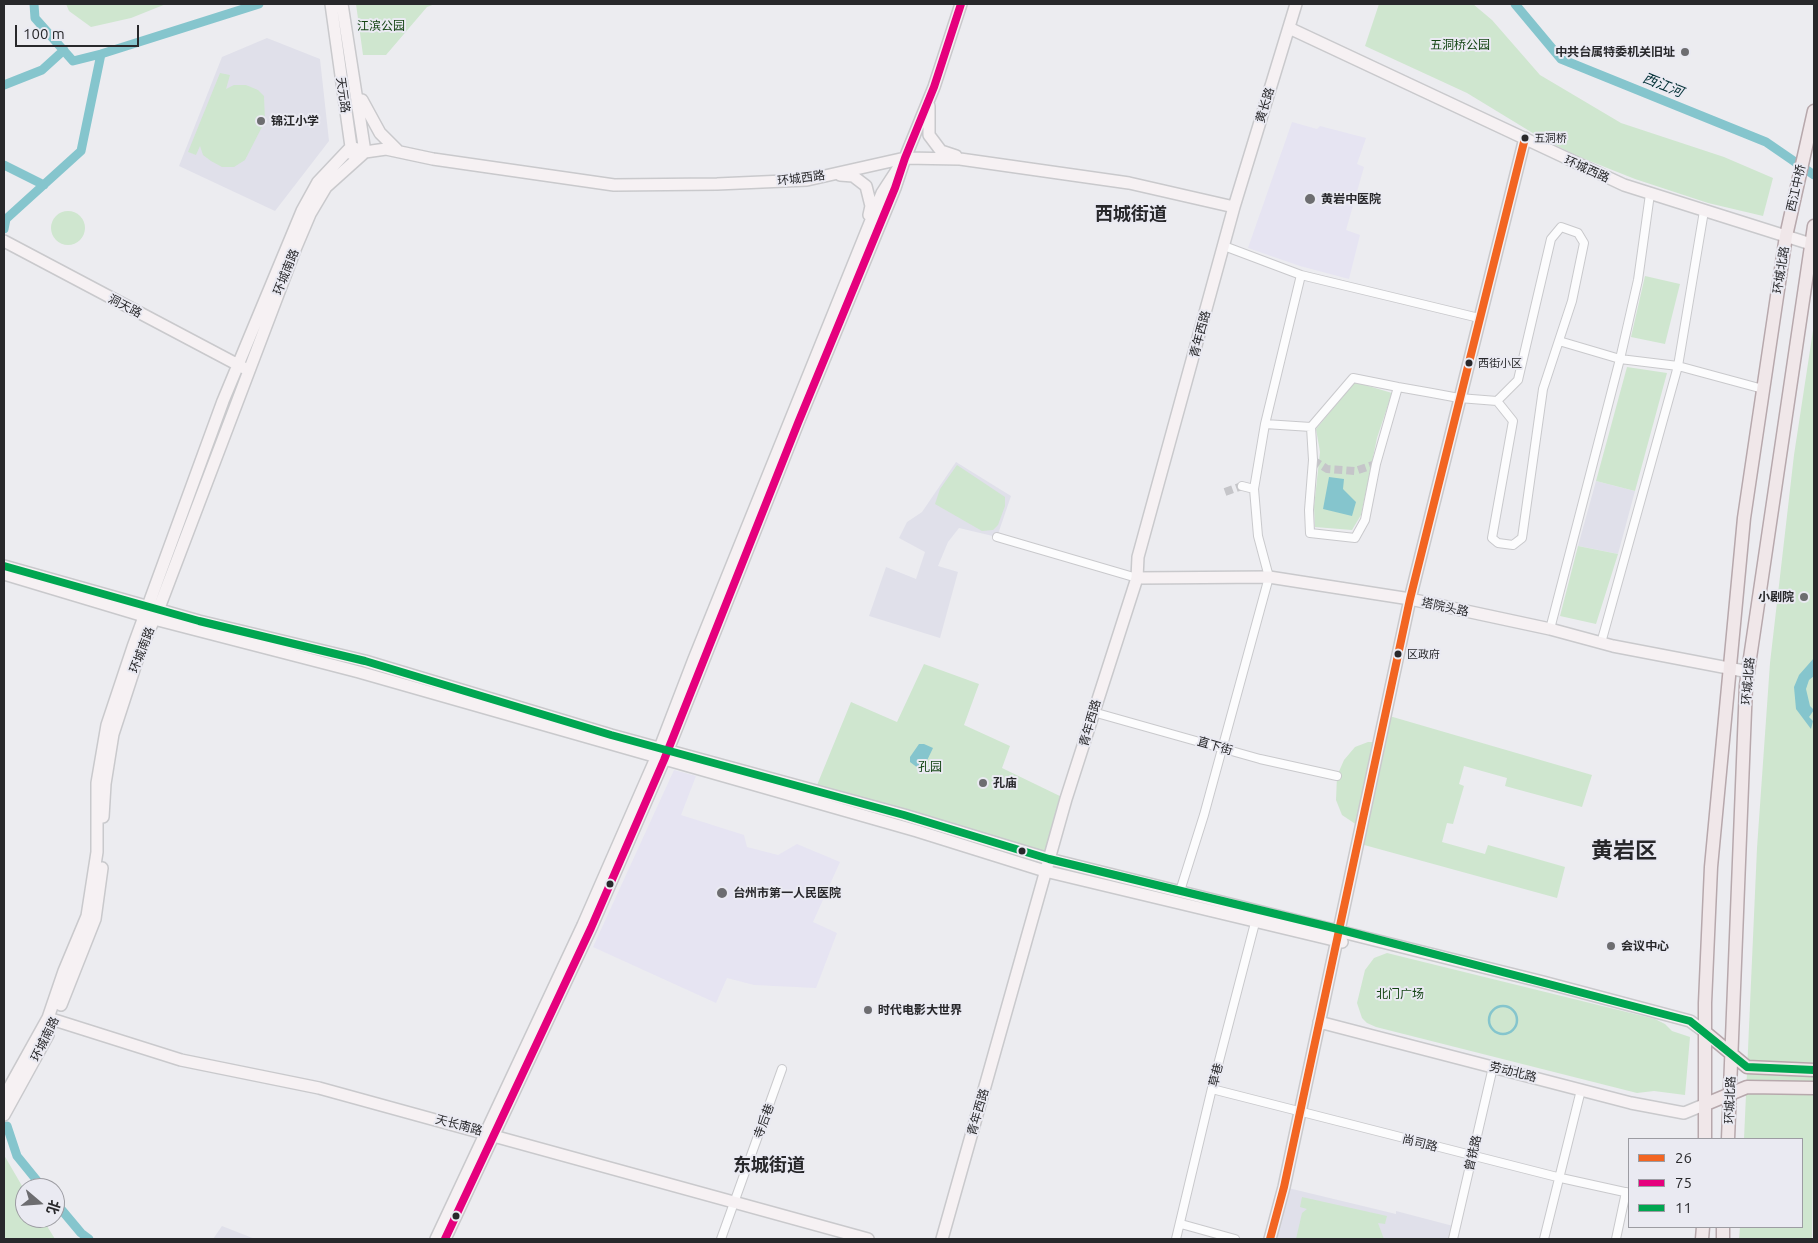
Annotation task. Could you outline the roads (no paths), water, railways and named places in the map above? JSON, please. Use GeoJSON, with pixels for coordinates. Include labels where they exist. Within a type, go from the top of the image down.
{"type":"FeatureCollection","features":[{"type":"Feature","properties":{"kind":"main road","name":"天元路"},"geometry":{"type":"LineString","coordinates":[[330,4],[353,163]]}},
{"type":"Feature","properties":{"kind":"main road","name":"天元路"},"geometry":{"type":"LineString","coordinates":[[342,4],[365,152]]}},
{"type":"Feature","properties":{"kind":"main road"},"geometry":{"type":"LineString","coordinates":[[776,468],[895,188],[931,94],[961,4]]}},
{"type":"Feature","properties":{"kind":"main road","name":"黄长路"},"geometry":{"type":"LineString","coordinates":[[1234,207],[1296,4]]}},
{"type":"Feature","properties":{"kind":"main road","name":"环城西路"},"geometry":{"type":"LineString","coordinates":[[1289,28],[1525,138],[1563,158],[1650,194],[1813,244]]}},
{"type":"Feature","properties":{"kind":"main road"},"geometry":{"type":"LineString","coordinates":[[353,71],[364,105],[380,133],[398,151]]}},
{"type":"Feature","properties":{"kind":"main road"},"geometry":{"type":"LineString","coordinates":[[931,94],[928,113],[929,136],[942,151],[972,161]]}},
{"type":"Feature","properties":{"kind":"main road","name":"西江中桥"},"geometry":{"type":"LineString","coordinates":[[1786,236],[1814,111]]}},
{"type":"Feature","properties":{"kind":"main road"},"geometry":{"type":"LineString","coordinates":[[1270,1239],[1284,1188],[1317,1034],[1322,1023],[1340,936],[1341,915],[1410,599],[1525,138]]}},
{"type":"Feature","properties":{"kind":"main road"},"geometry":{"type":"LineString","coordinates":[[242,367],[302,211],[318,182],[351,148],[365,152]]}},
{"type":"Feature","properties":{"kind":"main road","name":"环城西路"},"geometry":{"type":"LineString","coordinates":[[365,152],[386,149],[433,159],[614,185],[717,184],[808,180],[905,158],[972,161],[1129,183],[1234,207]]}},
{"type":"Feature","properties":{"kind":"main road","name":"环城南路"},"geometry":{"type":"LineString","coordinates":[[4,1115],[52,1019],[95,919],[104,854],[105,784],[113,734],[151,612],[242,367],[310,214],[326,187],[365,152]]}},
{"type":"Feature","properties":{"kind":"main road"},"geometry":{"type":"LineString","coordinates":[[445,1239],[583,925],[662,754],[776,468],[882,193],[905,158]]}},
{"type":"Feature","properties":{"kind":"main road"},"geometry":{"type":"LineString","coordinates":[[831,175],[853,176],[866,186],[871,206],[865,237]]}},
{"type":"Feature","properties":{"kind":"main road","name":"青年西路"},"geometry":{"type":"LineString","coordinates":[[942,1239],[1045,871],[1093,712],[1137,578],[1138,557],[1234,207]]}},
{"type":"Feature","properties":{"kind":"main road","name":"环城北路"},"geometry":{"type":"LineString","coordinates":[[1728,1138],[1746,685],[1813,244],[1814,227]]}},
{"type":"Feature","properties":{"kind":"main road","name":"环城北路"},"geometry":{"type":"LineString","coordinates":[[1705,1138],[1711,868],[1744,518],[1786,236]]}},
{"type":"Feature","properties":{"kind":"main road","name":"洞天路"},"geometry":{"type":"LineString","coordinates":[[4,241],[242,367]]}},
{"type":"Feature","properties":{"kind":"main road"},"geometry":{"type":"LineString","coordinates":[[4,566],[151,612],[359,672],[662,754],[904,815],[1049,859],[1180,891],[1257,916]]}},
{"type":"Feature","properties":{"kind":"main road"},"geometry":{"type":"LineString","coordinates":[[4,574],[151,612]]}},
{"type":"Feature","properties":{"kind":"main road","name":"塔院头路"},"geometry":{"type":"LineString","coordinates":[[1137,578],[1269,577],[1410,599],[1550,629],[1601,643],[1749,672]]}},
{"type":"Feature","properties":{"kind":"main road"},"geometry":{"type":"LineString","coordinates":[[662,754],[917,830],[1045,871],[1257,916],[1690,1021],[1747,1067],[1814,1070]]}},
{"type":"Feature","properties":{"kind":"main road"},"geometry":{"type":"LineString","coordinates":[[4,1097],[52,1019]]}},
{"type":"Feature","properties":{"kind":"main road","name":"天长南路"},"geometry":{"type":"LineString","coordinates":[[52,1019],[181,1060],[319,1088],[868,1239]]}},
{"type":"Feature","properties":{"kind":"main road","name":"劳动北路"},"geometry":{"type":"LineString","coordinates":[[1322,1023],[1581,1090],[1684,1113],[1706,1104]]}},
{"type":"Feature","properties":{"kind":"main road"},"geometry":{"type":"LineString","coordinates":[[1706,1104],[1747,1087],[1814,1088]]}},
{"type":"Feature","properties":{"kind":"main road"},"geometry":{"type":"LineString","coordinates":[[436,1239],[490,1134]]}},
{"type":"Feature","properties":{"kind":"street"},"geometry":{"type":"LineString","coordinates":[[1550,629],[1620,359],[1638,280],[1650,194]]}},
{"type":"Feature","properties":{"kind":"street"},"geometry":{"type":"LineString","coordinates":[[1601,643],[1678,366],[1704,211]]}},
{"type":"Feature","properties":{"kind":"street"},"geometry":{"type":"LineString","coordinates":[[1398,387],[1376,464],[1365,520],[1355,538],[1310,533],[1309,510],[1313,460],[1311,427],[1354,378],[1459,398],[1497,401],[1513,421],[1492,538],[1498,543],[1513,545],[1522,538],[1543,389],[1572,301],[1584,243],[1578,233],[1561,227],[1551,239],[1518,380],[1497,401]]}},
{"type":"Feature","properties":{"kind":"street"},"geometry":{"type":"LineString","coordinates":[[1224,246],[1301,275],[1479,318]]}},
{"type":"Feature","properties":{"kind":"street"},"geometry":{"type":"LineString","coordinates":[[1180,891],[1269,577],[1258,536],[1254,489],[1265,424],[1301,275]]}},
{"type":"Feature","properties":{"kind":"street"},"geometry":{"type":"LineString","coordinates":[[1559,342],[1620,359],[1678,366],[1763,389]]}},
{"type":"Feature","properties":{"kind":"street"},"geometry":{"type":"LineString","coordinates":[[1265,424],[1311,427]]}},
{"type":"Feature","properties":{"kind":"street"},"geometry":{"type":"LineString","coordinates":[[1242,486],[1254,489]]}},
{"type":"Feature","properties":{"kind":"street"},"geometry":{"type":"LineString","coordinates":[[997,537],[1137,578]]}},
{"type":"Feature","properties":{"kind":"street","name":"直下街"},"geometry":{"type":"LineString","coordinates":[[1093,712],[1222,748],[1337,776]]}},
{"type":"Feature","properties":{"kind":"street","name":"草巷"},"geometry":{"type":"LineString","coordinates":[[1176,1239],[1212,1089],[1257,916]]}},
{"type":"Feature","properties":{"kind":"street","name":"曾铣路"},"geometry":{"type":"LineString","coordinates":[[1453,1239],[1493,1067]]}},
{"type":"Feature","properties":{"kind":"street","name":"寺后巷"},"geometry":{"type":"LineString","coordinates":[[721,1239],[782,1069]]}},
{"type":"Feature","properties":{"kind":"street","name":"尚司路"},"geometry":{"type":"LineString","coordinates":[[1212,1089],[1561,1178],[1628,1192]]}},
{"type":"Feature","properties":{"kind":"street"},"geometry":{"type":"LineString","coordinates":[[1544,1239],[1561,1178],[1581,1090]]}},
{"type":"Feature","properties":{"kind":"street"},"geometry":{"type":"LineString","coordinates":[[1616,1239],[1628,1192]]}},
{"type":"Feature","properties":{"kind":"street"},"geometry":{"type":"LineString","coordinates":[[1181,1224],[1236,1239]]}},
{"type":"Feature","properties":{"kind":"water"},"geometry":{"type":"Polygon","coordinates":[[[1329,477],[1344,479],[1343,489],[1356,502],[1352,516],[1323,509],[1329,477]]]}},
{"type":"Feature","properties":{"kind":"water"},"geometry":{"type":"Polygon","coordinates":[[[1814,658],[1814,676],[1809,680],[1806,689],[1810,706],[1814,710],[1809,717],[1813,721],[1811,729],[1796,709],[1794,687],[1799,675],[1814,658]]]}},
{"type":"Feature","properties":{"kind":"water"},"geometry":{"type":"Polygon","coordinates":[[[919,744],[933,748],[922,771],[910,762],[910,757],[919,744]]]}},
{"type":"Feature","properties":{"kind":"waterway","name":"西江河"},"geometry":{"type":"LineString","coordinates":[[34,4],[35,18],[73,61],[101,54],[259,4]]}},
{"type":"Feature","properties":{"kind":"waterway","name":"西江河"},"geometry":{"type":"LineString","coordinates":[[1515,4],[1561,59],[1766,142],[1814,175]]}},
{"type":"Feature","properties":{"kind":"waterway"},"geometry":{"type":"LineString","coordinates":[[4,85],[42,70],[64,50]]}},
{"type":"Feature","properties":{"kind":"waterway"},"geometry":{"type":"LineString","coordinates":[[4,229],[6,219],[81,151],[101,54]]}},
{"type":"Feature","properties":{"kind":"waterway"},"geometry":{"type":"LineString","coordinates":[[4,165],[44,185]]}},
{"type":"Feature","properties":{"kind":"waterway"},"geometry":{"type":"LineString","coordinates":[[1503,1006],[1513,1010],[1517,1020],[1513,1030],[1503,1034],[1493,1030],[1489,1020],[1493,1010],[1503,1006]]}},
{"type":"Feature","properties":{"kind":"waterway"},"geometry":{"type":"LineString","coordinates":[[7,1126],[17,1156],[35,1178]]}},
{"type":"Feature","properties":{"kind":"waterway"},"geometry":{"type":"LineString","coordinates":[[65,1214],[81,1233],[89,1239]]}},
{"type":"Feature","properties":{"kind":"tunnel"},"geometry":{"type":"LineString","coordinates":[[1313,460],[1327,469],[1355,471],[1376,464]]}},
{"type":"Feature","properties":{"kind":"tunnel"},"geometry":{"type":"LineString","coordinates":[[1225,492],[1242,486]]}},
{"type":"Feature","properties":{"kind":"place","name":"中共台属特委机关旧址"},"geometry":{"type":"Point","coordinates":[1685,52]}},
{"type":"Feature","properties":{"kind":"place","name":"锦江小学"},"geometry":{"type":"Point","coordinates":[261,121]}},
{"type":"Feature","properties":{"kind":"place","name":"五洞桥"},"geometry":{"type":"Point","coordinates":[1525,138]}},
{"type":"Feature","properties":{"kind":"place","name":"黄岩中医院"},"geometry":{"type":"Point","coordinates":[1310,199]}},
{"type":"Feature","properties":{"kind":"place","name":"西街小区"},"geometry":{"type":"Point","coordinates":[1469,363]}},
{"type":"Feature","properties":{"kind":"place","name":"小剧院"},"geometry":{"type":"Point","coordinates":[1804,597]}},
{"type":"Feature","properties":{"kind":"place","name":"区政府"},"geometry":{"type":"Point","coordinates":[1398,654]}},
{"type":"Feature","properties":{"kind":"place","name":"孔庙"},"geometry":{"type":"Point","coordinates":[983,783]}},
{"type":"Feature","properties":{"kind":"place","name":"台州市第一人民医院"},"geometry":{"type":"Point","coordinates":[722,893]}},
{"type":"Feature","properties":{"kind":"place","name":"会议中心"},"geometry":{"type":"Point","coordinates":[1611,946]}},
{"type":"Feature","properties":{"kind":"place","name":"时代电影大世界"},"geometry":{"type":"Point","coordinates":[868,1010]}},
{"type":"Feature","properties":{"kind":"district","name":"西城街道"},"geometry":{"type":"Point","coordinates":[1131,214]}},
{"type":"Feature","properties":{"kind":"district","name":"黄岩区"},"geometry":{"type":"Point","coordinates":[1624,851]}},
{"type":"Feature","properties":{"kind":"district","name":"东城街道"},"geometry":{"type":"Point","coordinates":[769,1165]}},
{"type":"Feature","properties":{"kind":"park label","name":"江滨公园"},"geometry":{"type":"Point","coordinates":[381,26]}},
{"type":"Feature","properties":{"kind":"park label","name":"五洞桥公园"},"geometry":{"type":"Point","coordinates":[1460,45]}},
{"type":"Feature","properties":{"kind":"park label","name":"孔园"},"geometry":{"type":"Point","coordinates":[930,767]}},
{"type":"Feature","properties":{"kind":"park label","name":"北门广场"},"geometry":{"type":"Point","coordinates":[1400,994]}}]}
